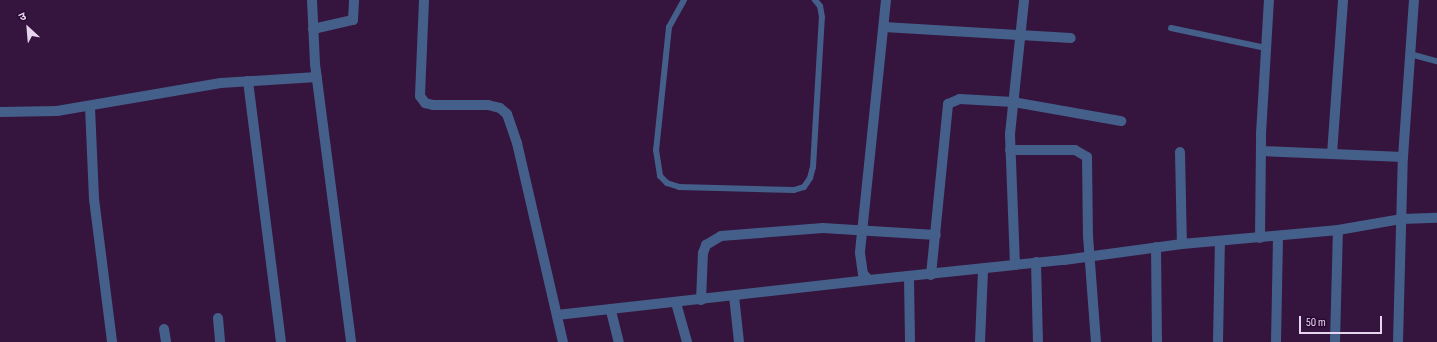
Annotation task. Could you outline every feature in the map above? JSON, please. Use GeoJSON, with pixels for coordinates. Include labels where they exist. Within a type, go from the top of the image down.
{"type":"FeatureCollection","features":[{"type":"Feature","properties":{"kind":"street"},"geometry":{"type":"LineString","coordinates":[[312,0],[317,77],[351,342]]}},
{"type":"Feature","properties":{"kind":"street"},"geometry":{"type":"LineString","coordinates":[[313,29],[353,20],[354,0]]}},
{"type":"Feature","properties":{"kind":"street"},"geometry":{"type":"LineString","coordinates":[[424,0],[420,96],[425,103],[433,105],[488,105],[500,108],[507,114],[517,143],[563,342]]}},
{"type":"Feature","properties":{"kind":"street"},"geometry":{"type":"LineString","coordinates":[[869,280],[861,265],[863,229],[886,0]]}},
{"type":"Feature","properties":{"kind":"street"},"geometry":{"type":"LineString","coordinates":[[1016,265],[1010,150],[1013,102],[1024,0]]}},
{"type":"Feature","properties":{"kind":"street"},"geometry":{"type":"LineString","coordinates":[[1260,238],[1261,152],[1269,0]]}},
{"type":"Feature","properties":{"kind":"street"},"geometry":{"type":"LineString","coordinates":[[1332,154],[1343,0]]}},
{"type":"Feature","properties":{"kind":"street"},"geometry":{"type":"LineString","coordinates":[[1398,342],[1403,157],[1414,0]]}},
{"type":"Feature","properties":{"kind":"street"},"geometry":{"type":"LineString","coordinates":[[884,27],[1071,38]]}},
{"type":"Feature","properties":{"kind":"street"},"geometry":{"type":"LineString","coordinates":[[0,112],[90,107],[248,81],[317,77]]}},
{"type":"Feature","properties":{"kind":"street"},"geometry":{"type":"LineString","coordinates":[[248,81],[280,342]]}},
{"type":"Feature","properties":{"kind":"street"},"geometry":{"type":"LineString","coordinates":[[931,275],[948,104],[960,99],[1013,102],[1121,121]]}},
{"type":"Feature","properties":{"kind":"street"},"geometry":{"type":"LineString","coordinates":[[90,107],[94,199],[112,342]]}},
{"type":"Feature","properties":{"kind":"street"},"geometry":{"type":"LineString","coordinates":[[1010,150],[1075,150],[1085,153],[1087,157],[1090,257],[1096,342]]}},
{"type":"Feature","properties":{"kind":"street"},"geometry":{"type":"LineString","coordinates":[[1180,152],[1182,244]]}},
{"type":"Feature","properties":{"kind":"street"},"geometry":{"type":"LineString","coordinates":[[1261,152],[1403,157]]}},
{"type":"Feature","properties":{"kind":"street"},"geometry":{"type":"LineString","coordinates":[[557,315],[611,311],[869,280],[910,278],[1036,262],[1090,257],[1182,244],[1338,230],[1402,219],[1437,218]]}},
{"type":"Feature","properties":{"kind":"street"},"geometry":{"type":"LineString","coordinates":[[701,300],[703,253],[706,245],[721,236],[774,230],[863,229],[936,235]]}},
{"type":"Feature","properties":{"kind":"street"},"geometry":{"type":"LineString","coordinates":[[1335,342],[1338,230]]}},
{"type":"Feature","properties":{"kind":"street"},"geometry":{"type":"LineString","coordinates":[[1276,342],[1278,236]]}},
{"type":"Feature","properties":{"kind":"street"},"geometry":{"type":"LineString","coordinates":[[1218,342],[1220,241]]}},
{"type":"Feature","properties":{"kind":"street"},"geometry":{"type":"LineString","coordinates":[[1156,247],[1157,342]]}},
{"type":"Feature","properties":{"kind":"street"},"geometry":{"type":"LineString","coordinates":[[1036,262],[1038,342]]}},
{"type":"Feature","properties":{"kind":"street"},"geometry":{"type":"LineString","coordinates":[[980,342],[983,269]]}},
{"type":"Feature","properties":{"kind":"street"},"geometry":{"type":"LineString","coordinates":[[910,278],[910,342]]}},
{"type":"Feature","properties":{"kind":"street"},"geometry":{"type":"LineString","coordinates":[[734,296],[739,342]]}},
{"type":"Feature","properties":{"kind":"street"},"geometry":{"type":"LineString","coordinates":[[676,303],[687,342]]}},
{"type":"Feature","properties":{"kind":"street"},"geometry":{"type":"LineString","coordinates":[[611,311],[619,342]]}},
{"type":"Feature","properties":{"kind":"street"},"geometry":{"type":"LineString","coordinates":[[218,318],[220,342]]}},
{"type":"Feature","properties":{"kind":"street"},"geometry":{"type":"LineString","coordinates":[[164,330],[166,342]]}},
{"type":"Feature","properties":{"kind":"lane"},"geometry":{"type":"LineString","coordinates":[[684,0],[669,27],[656,150],[660,176],[667,183],[679,187],[794,190],[804,187],[810,178],[813,167],[822,17],[820,6],[815,0]]}},
{"type":"Feature","properties":{"kind":"lane"},"geometry":{"type":"LineString","coordinates":[[1171,28],[1266,48]]}},
{"type":"Feature","properties":{"kind":"lane"},"geometry":{"type":"LineString","coordinates":[[1410,54],[1437,61]]}}]}
